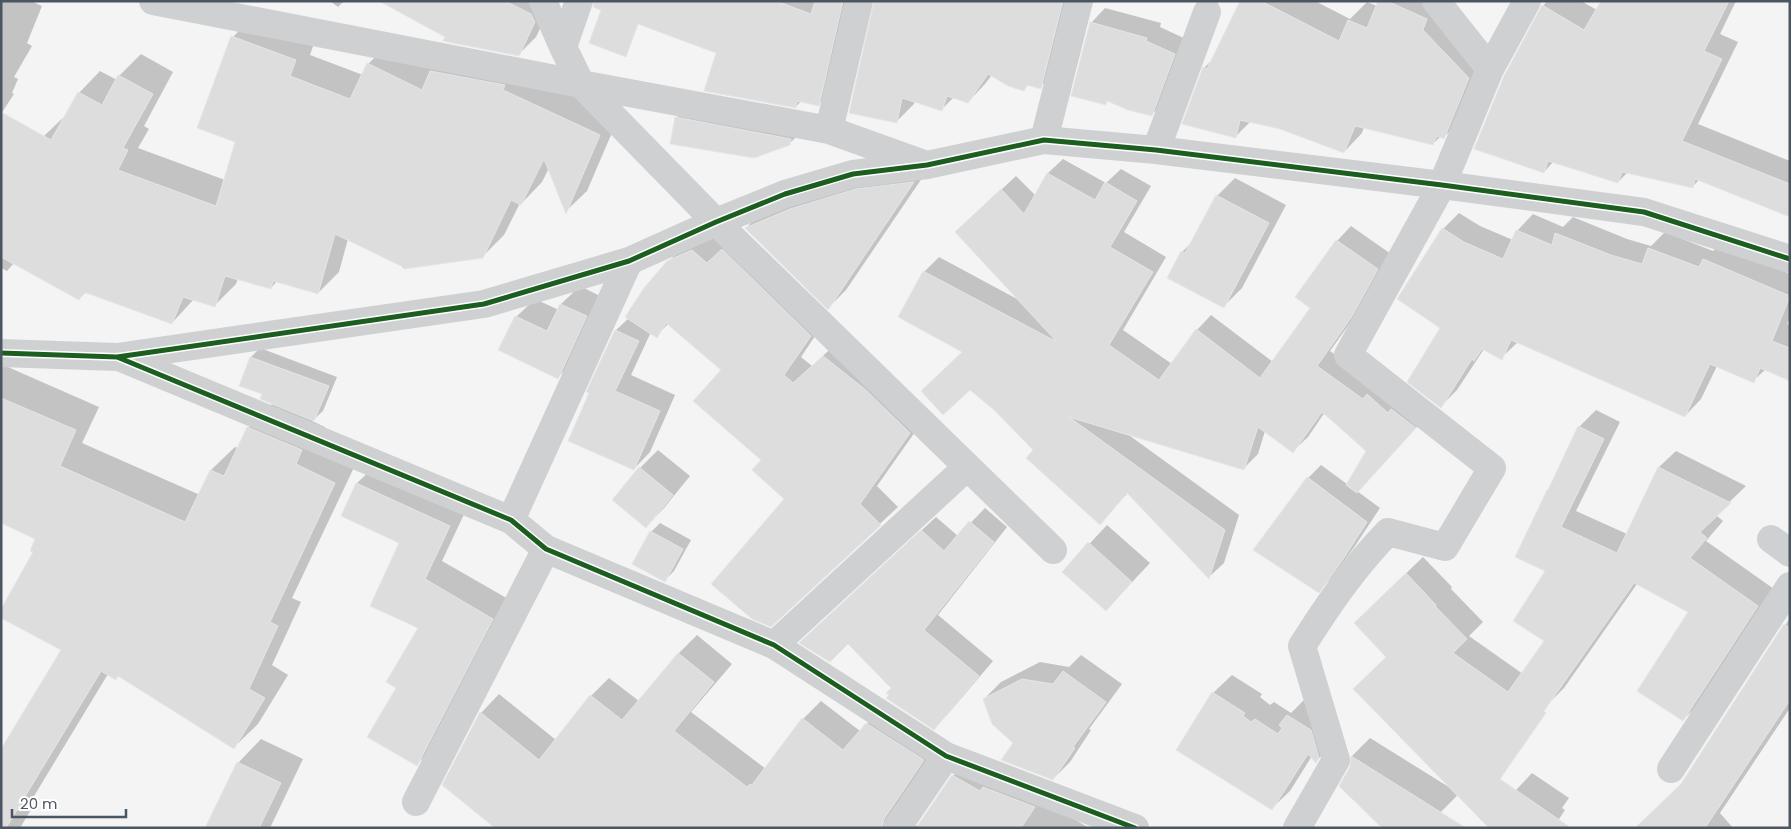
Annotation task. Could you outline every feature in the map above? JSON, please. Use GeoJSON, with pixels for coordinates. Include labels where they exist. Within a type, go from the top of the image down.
{"type":"FeatureCollection","features":[{"type":"Feature","properties":{"kind":"street"},"geometry":{"type":"LineString","coordinates":[[153,1],[829,130],[927,165]]}},
{"type":"Feature","properties":{"kind":"street"},"geometry":{"type":"LineString","coordinates":[[543,1],[581,84],[716,222],[1053,550]]}},
{"type":"Feature","properties":{"kind":"street"},"geometry":{"type":"LineString","coordinates":[[563,47],[579,1]]}},
{"type":"Feature","properties":{"kind":"street"},"geometry":{"type":"LineString","coordinates":[[829,130],[859,1]]}},
{"type":"Feature","properties":{"kind":"street"},"geometry":{"type":"LineString","coordinates":[[1044,140],[1079,1]]}},
{"type":"Feature","properties":{"kind":"street"},"geometry":{"type":"LineString","coordinates":[[1436,1],[1490,69]]}},
{"type":"Feature","properties":{"kind":"street"},"geometry":{"type":"LineString","coordinates":[[1297,828],[1336,760],[1302,646],[1332,598],[1367,553],[1388,532],[1444,547],[1492,468],[1348,355],[1442,185],[1490,69],[1527,1]]}},
{"type":"Feature","properties":{"kind":"street"},"geometry":{"type":"LineString","coordinates":[[1156,150],[1205,5]]}},
{"type":"Feature","properties":{"kind":"street"},"geometry":{"type":"LineString","coordinates":[[1,353],[118,357],[484,304],[629,261],[716,222],[785,194],[853,174],[927,165],[1044,140],[1156,150],[1644,212],[1790,259]]}},
{"type":"Feature","properties":{"kind":"street"},"geometry":{"type":"LineString","coordinates":[[511,520],[629,261]]}},
{"type":"Feature","properties":{"kind":"street"},"geometry":{"type":"LineString","coordinates":[[118,357],[511,520],[546,549],[774,644],[946,756],[1135,828]]}},
{"type":"Feature","properties":{"kind":"street"},"geometry":{"type":"LineString","coordinates":[[774,644],[967,467]]}},
{"type":"Feature","properties":{"kind":"street"},"geometry":{"type":"LineString","coordinates":[[416,802],[546,549]]}},
{"type":"Feature","properties":{"kind":"street"},"geometry":{"type":"LineString","coordinates":[[1671,769],[1790,586]]}},
{"type":"Feature","properties":{"kind":"street"},"geometry":{"type":"LineString","coordinates":[[897,828],[946,756]]}},
{"type":"Feature","properties":{"kind":"building"},"geometry":{"type":"Polygon","coordinates":[[[379,1],[505,1],[531,14],[535,22],[519,56],[443,41],[445,37],[379,1]]]}},
{"type":"Feature","properties":{"kind":"building"},"geometry":{"type":"Polygon","coordinates":[[[594,1],[776,1],[811,14],[815,1],[843,1],[819,106],[797,101],[796,108],[704,91],[716,53],[638,24],[626,57],[589,43],[601,10],[593,7],[594,1]]]}},
{"type":"Feature","properties":{"kind":"building"},"geometry":{"type":"Polygon","coordinates":[[[874,1],[1063,1],[1041,89],[1027,85],[1024,91],[1008,86],[988,74],[968,103],[947,96],[942,111],[902,98],[897,123],[849,113],[874,1]]]}},
{"type":"Feature","properties":{"kind":"building"},"geometry":{"type":"Polygon","coordinates":[[[1240,1],[1261,1],[1339,41],[1348,20],[1367,28],[1378,1],[1387,1],[1427,19],[1423,30],[1469,78],[1444,139],[1437,136],[1433,145],[1355,126],[1344,153],[1280,129],[1240,120],[1236,138],[1182,124],[1203,67],[1207,69],[1240,1]]]}},
{"type":"Feature","properties":{"kind":"building"},"geometry":{"type":"Polygon","coordinates":[[[1601,1],[1729,1],[1704,51],[1722,59],[1682,141],[1790,184],[1790,217],[1695,179],[1693,188],[1622,172],[1618,183],[1548,161],[1544,173],[1474,149],[1504,76],[1542,5],[1584,30],[1601,1]]]}},
{"type":"Feature","properties":{"kind":"building"},"geometry":{"type":"Polygon","coordinates":[[[1090,22],[1147,38],[1146,41],[1175,54],[1152,116],[1128,110],[1107,101],[1106,105],[1071,96],[1090,22]]]}},
{"type":"Feature","properties":{"kind":"building"},"geometry":{"type":"Polygon","coordinates":[[[231,36],[296,60],[290,76],[350,99],[367,63],[422,90],[430,71],[505,85],[503,90],[600,135],[566,214],[544,159],[521,205],[511,200],[483,258],[404,269],[335,234],[318,294],[273,281],[271,289],[225,276],[215,307],[183,297],[172,324],[84,292],[79,300],[1,257],[1,112],[51,140],[78,92],[102,105],[118,75],[153,94],[123,148],[128,150],[118,170],[216,206],[235,142],[197,128],[231,36]]]}},
{"type":"Feature","properties":{"kind":"building"},"geometry":{"type":"Polygon","coordinates":[[[675,117],[791,139],[790,145],[754,158],[670,144],[675,117]]]}},
{"type":"Feature","properties":{"kind":"building"},"geometry":{"type":"Polygon","coordinates":[[[1047,173],[1095,200],[1105,182],[1137,201],[1110,247],[1153,272],[1109,345],[1159,380],[1196,329],[1260,378],[1310,308],[1295,297],[1336,240],[1378,269],[1351,318],[1317,366],[1363,399],[1367,394],[1388,413],[1391,409],[1416,428],[1357,493],[1346,485],[1366,451],[1322,412],[1293,453],[1258,427],[1244,470],[1069,417],[1225,530],[1209,579],[1127,493],[1100,525],[1026,458],[1033,450],[994,410],[970,390],[943,415],[921,391],[962,352],[898,317],[923,271],[1057,342],[955,232],[1001,189],[1024,214],[1047,173]]]}},
{"type":"Feature","properties":{"kind":"building"},"geometry":{"type":"Polygon","coordinates":[[[914,182],[828,310],[745,228],[790,209],[856,189],[914,182]]]}},
{"type":"Feature","properties":{"kind":"building"},"geometry":{"type":"Polygon","coordinates":[[[1216,195],[1269,223],[1224,308],[1167,278],[1181,251],[1185,253],[1216,195]]]}},
{"type":"Feature","properties":{"kind":"building"},"geometry":{"type":"Polygon","coordinates":[[[1442,228],[1464,242],[1503,259],[1516,230],[1552,245],[1555,233],[1611,255],[1642,264],[1648,248],[1699,267],[1703,259],[1790,296],[1772,341],[1790,348],[1790,381],[1760,368],[1754,383],[1710,364],[1685,417],[1511,340],[1502,360],[1482,349],[1474,361],[1472,359],[1441,408],[1407,382],[1440,328],[1397,299],[1442,228]]]}},
{"type":"Feature","properties":{"kind":"building"},"geometry":{"type":"Polygon","coordinates":[[[722,249],[811,336],[784,375],[793,383],[823,356],[866,390],[910,433],[860,504],[881,525],[771,627],[752,619],[711,584],[784,499],[752,470],[761,460],[693,401],[721,370],[666,323],[657,338],[625,317],[644,288],[667,261],[692,250],[707,263],[722,249]]]}},
{"type":"Feature","properties":{"kind":"building"},"geometry":{"type":"Polygon","coordinates":[[[560,304],[587,316],[558,379],[498,350],[515,316],[547,331],[560,304]]]}},
{"type":"Feature","properties":{"kind":"building"},"geometry":{"type":"Polygon","coordinates":[[[615,330],[639,341],[615,391],[660,411],[634,470],[568,441],[589,393],[586,392],[615,330]]]}},
{"type":"Feature","properties":{"kind":"building"},"geometry":{"type":"Polygon","coordinates":[[[250,357],[329,386],[314,421],[260,399],[262,394],[239,386],[250,357]]]}},
{"type":"Feature","properties":{"kind":"building"},"geometry":{"type":"Polygon","coordinates":[[[1,398],[76,430],[60,466],[185,522],[210,470],[224,476],[247,427],[302,450],[296,464],[335,483],[270,622],[278,626],[249,689],[265,698],[234,749],[118,676],[116,680],[101,671],[6,828],[1,828],[1,749],[61,650],[1,618],[1,609],[33,552],[30,551],[35,539],[1,523],[1,398]]]}},
{"type":"Feature","properties":{"kind":"building"},"geometry":{"type":"Polygon","coordinates":[[[1578,426],[1604,439],[1561,527],[1617,553],[1658,467],[1731,503],[1700,532],[1707,538],[1690,558],[1758,606],[1683,721],[1637,691],[1688,612],[1634,583],[1544,711],[1546,713],[1500,779],[1571,828],[1489,828],[1353,689],[1386,657],[1354,623],[1406,573],[1467,639],[1453,653],[1508,692],[1544,641],[1513,621],[1545,571],[1515,557],[1578,426]]]}},
{"type":"Feature","properties":{"kind":"building"},"geometry":{"type":"Polygon","coordinates":[[[639,467],[673,495],[646,528],[612,500],[639,467]]]}},
{"type":"Feature","properties":{"kind":"building"},"geometry":{"type":"Polygon","coordinates":[[[1307,477],[1367,522],[1319,593],[1253,550],[1307,477]]]}},
{"type":"Feature","properties":{"kind":"building"},"geometry":{"type":"Polygon","coordinates":[[[356,483],[450,526],[425,579],[493,619],[417,766],[367,737],[396,688],[386,682],[418,628],[370,606],[399,543],[341,516],[356,483]]]}},
{"type":"Feature","properties":{"kind":"building"},"geometry":{"type":"Polygon","coordinates":[[[969,521],[994,542],[924,630],[979,676],[934,730],[886,698],[889,695],[886,693],[891,688],[848,644],[830,662],[799,643],[921,530],[944,551],[969,521]]]}},
{"type":"Feature","properties":{"kind":"building"},"geometry":{"type":"Polygon","coordinates":[[[650,531],[683,549],[665,582],[632,564],[650,531]]]}},
{"type":"Feature","properties":{"kind":"building"},"geometry":{"type":"Polygon","coordinates":[[[1088,542],[1132,582],[1106,611],[1062,572],[1088,542]]]}},
{"type":"Feature","properties":{"kind":"building"},"geometry":{"type":"Polygon","coordinates":[[[1784,624],[1790,628],[1790,700],[1705,828],[1635,828],[1681,784],[1784,624]]]}},
{"type":"Feature","properties":{"kind":"building"},"geometry":{"type":"Polygon","coordinates":[[[678,653],[714,682],[674,731],[747,787],[750,784],[752,785],[802,718],[843,750],[866,723],[924,760],[884,819],[882,828],[495,828],[442,785],[480,712],[539,760],[590,695],[622,720],[678,653]]]}},
{"type":"Feature","properties":{"kind":"building"},"geometry":{"type":"Polygon","coordinates":[[[1063,671],[1106,702],[1073,747],[1075,748],[1053,780],[1001,760],[1013,743],[992,724],[983,699],[1022,679],[1053,684],[1063,671]]]}},
{"type":"Feature","properties":{"kind":"building"},"geometry":{"type":"Polygon","coordinates":[[[1212,692],[1245,713],[1243,716],[1251,722],[1255,719],[1278,734],[1282,728],[1279,725],[1287,715],[1311,730],[1319,758],[1316,763],[1308,754],[1272,810],[1176,750],[1212,692]]]}},
{"type":"Feature","properties":{"kind":"building"},"geometry":{"type":"Polygon","coordinates":[[[1351,756],[1466,828],[1382,828],[1339,786],[1350,767],[1351,756]]]}},
{"type":"Feature","properties":{"kind":"building"},"geometry":{"type":"Polygon","coordinates":[[[237,762],[281,783],[259,828],[205,828],[237,762]]]}},
{"type":"Feature","properties":{"kind":"building"},"geometry":{"type":"Polygon","coordinates":[[[952,775],[980,791],[983,787],[1035,807],[1021,828],[916,828],[952,775]]]}},
{"type":"Feature","properties":{"kind":"cycle path"},"geometry":{"type":"LineString","coordinates":[[1,353],[117,357],[484,304],[629,261],[716,222],[785,194],[853,174],[927,165],[1044,140],[1156,150],[1644,212],[1790,259]]}},
{"type":"Feature","properties":{"kind":"cycle path"},"geometry":{"type":"LineString","coordinates":[[117,357],[511,520],[546,549],[774,645],[946,756],[1135,828]]}}]}
